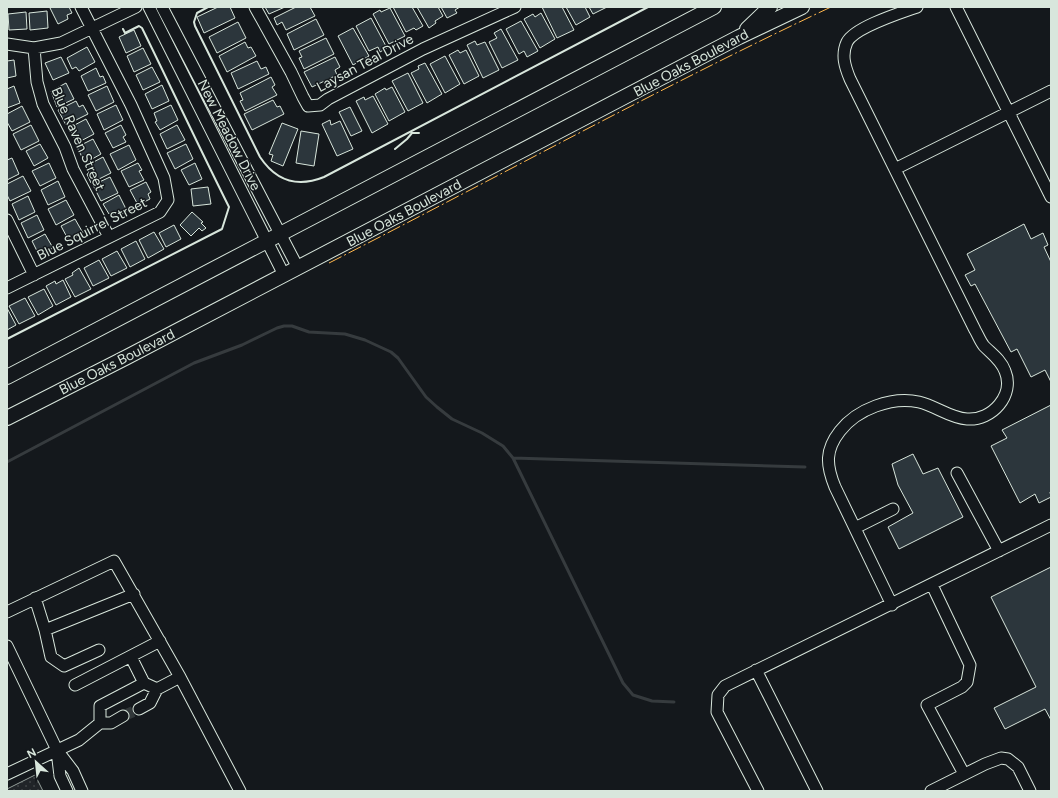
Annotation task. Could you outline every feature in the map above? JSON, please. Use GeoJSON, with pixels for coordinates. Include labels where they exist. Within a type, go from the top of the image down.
{"type":"FeatureCollection","features":[{"type":"Feature","properties":{"kind":"main road"},"geometry":{"type":"LineString","coordinates":[[7,377],[281,234],[698,10],[714,7]]}},
{"type":"Feature","properties":{"kind":"main road"},"geometry":{"type":"LineString","coordinates":[[738,37],[770,7]]}},
{"type":"Feature","properties":{"kind":"main road","name":"Blue Oaks Boulevard"},"geometry":{"type":"LineString","coordinates":[[7,418],[284,276],[738,37],[802,7]]}},
{"type":"Feature","properties":{"kind":"street","name":"Blue Squirrel Street"},"geometry":{"type":"LineString","coordinates":[[7,288],[160,212],[168,200],[164,178],[131,105],[81,7]]}},
{"type":"Feature","properties":{"kind":"street"},"geometry":{"type":"LineString","coordinates":[[7,44],[34,48],[61,43],[136,7]]}},
{"type":"Feature","properties":{"kind":"street","name":"New Meadow Drive"},"geometry":{"type":"LineString","coordinates":[[149,7],[284,276]]}},
{"type":"Feature","properties":{"kind":"street","name":"New Meadow Drive"},"geometry":{"type":"LineString","coordinates":[[162,7],[298,268]]}},
{"type":"Feature","properties":{"kind":"street","name":"Laysan Teal Drive"},"geometry":{"type":"LineString","coordinates":[[255,7],[292,72],[302,97],[308,106],[320,105],[328,99],[423,49],[515,7]]}},
{"type":"Feature","properties":{"kind":"street"},"geometry":{"type":"LineString","coordinates":[[892,605],[854,528],[830,474],[828,463],[829,451],[834,439],[844,426],[856,416],[870,408],[886,403],[902,401],[919,402],[957,418],[969,420],[982,418],[995,410],[1004,399],[1008,386],[1006,372],[1001,362],[983,344],[975,330],[850,78],[845,65],[844,53],[848,41],[857,32],[881,20],[916,7]]}},
{"type":"Feature","properties":{"kind":"street"},"geometry":{"type":"LineString","coordinates":[[956,7],[1051,197]]}},
{"type":"Feature","properties":{"kind":"street","name":"Blue Raven Street"},"geometry":{"type":"LineString","coordinates":[[34,48],[37,82],[43,104],[108,237]]}},
{"type":"Feature","properties":{"kind":"street"},"geometry":{"type":"LineString","coordinates":[[895,169],[1051,91]]}},
{"type":"Feature","properties":{"kind":"street"},"geometry":{"type":"LineString","coordinates":[[7,220],[34,275]]}},
{"type":"Feature","properties":{"kind":"street"},"geometry":{"type":"LineString","coordinates":[[956,473],[1000,551]]}},
{"type":"Feature","properties":{"kind":"street"},"geometry":{"type":"LineString","coordinates":[[854,528],[893,509]]}},
{"type":"Feature","properties":{"kind":"street"},"geometry":{"type":"LineString","coordinates":[[758,791],[718,712],[718,695],[725,686],[892,605],[1051,525]]}},
{"type":"Feature","properties":{"kind":"street"},"geometry":{"type":"LineString","coordinates":[[7,612],[114,561],[180,677],[240,791]]}},
{"type":"Feature","properties":{"kind":"street"},"geometry":{"type":"LineString","coordinates":[[932,585],[970,665],[967,682],[962,687],[927,705],[964,774]]}},
{"type":"Feature","properties":{"kind":"street"},"geometry":{"type":"LineString","coordinates":[[45,630],[134,594]]}},
{"type":"Feature","properties":{"kind":"street"},"geometry":{"type":"LineString","coordinates":[[34,598],[45,630],[51,657],[64,666],[98,650]]}},
{"type":"Feature","properties":{"kind":"street"},"geometry":{"type":"LineString","coordinates":[[75,685],[160,641]]}},
{"type":"Feature","properties":{"kind":"street"},"geometry":{"type":"LineString","coordinates":[[7,646],[57,750],[73,771],[82,791]]}},
{"type":"Feature","properties":{"kind":"street"},"geometry":{"type":"LineString","coordinates":[[131,657],[144,683],[158,689]]}},
{"type":"Feature","properties":{"kind":"street"},"geometry":{"type":"LineString","coordinates":[[756,670],[817,791]]}},
{"type":"Feature","properties":{"kind":"street"},"geometry":{"type":"LineString","coordinates":[[139,708],[150,703],[158,689],[180,677]]}},
{"type":"Feature","properties":{"kind":"street"},"geometry":{"type":"LineString","coordinates":[[100,723],[100,706],[144,683]]}},
{"type":"Feature","properties":{"kind":"street"},"geometry":{"type":"LineString","coordinates":[[7,774],[79,740],[100,723],[111,723],[123,716]]}},
{"type":"Feature","properties":{"kind":"street"},"geometry":{"type":"LineString","coordinates":[[57,750],[60,776],[67,791]]}},
{"type":"Feature","properties":{"kind":"street"},"geometry":{"type":"LineString","coordinates":[[931,791],[992,760],[1001,758],[1008,759],[1018,767],[1030,791]]}},
{"type":"Feature","properties":{"kind":"shaded area"},"geometry":{"type":"Polygon","coordinates":[[[35,775],[43,791],[7,791],[7,789],[35,775]]]}},
{"type":"Feature","properties":{"kind":"building"},"geometry":{"type":"Polygon","coordinates":[[[69,7],[72,13],[67,15],[68,19],[58,24],[50,8],[69,7]]]}},
{"type":"Feature","properties":{"kind":"building"},"geometry":{"type":"Polygon","coordinates":[[[218,7],[230,7],[235,18],[204,33],[197,17],[218,7]]]}},
{"type":"Feature","properties":{"kind":"building"},"geometry":{"type":"Polygon","coordinates":[[[265,7],[285,7],[269,14],[265,7]]]}},
{"type":"Feature","properties":{"kind":"building"},"geometry":{"type":"Polygon","coordinates":[[[296,7],[310,7],[315,16],[286,30],[282,22],[277,25],[274,18],[296,7]]]}},
{"type":"Feature","properties":{"kind":"building"},"geometry":{"type":"Polygon","coordinates":[[[393,7],[412,7],[423,26],[416,30],[414,28],[406,32],[393,7]]]}},
{"type":"Feature","properties":{"kind":"building"},"geometry":{"type":"Polygon","coordinates":[[[417,7],[438,7],[443,16],[435,21],[436,23],[429,28],[417,7]]]}},
{"type":"Feature","properties":{"kind":"building"},"geometry":{"type":"Polygon","coordinates":[[[441,7],[460,7],[455,10],[457,13],[447,18],[441,7]]]}},
{"type":"Feature","properties":{"kind":"building"},"geometry":{"type":"Polygon","coordinates":[[[542,7],[562,7],[574,30],[557,38],[542,7]]]}},
{"type":"Feature","properties":{"kind":"building"},"geometry":{"type":"Polygon","coordinates":[[[566,7],[585,7],[590,17],[576,25],[566,7]]]}},
{"type":"Feature","properties":{"kind":"building"},"geometry":{"type":"Polygon","coordinates":[[[589,7],[607,7],[593,14],[589,7]]]}},
{"type":"Feature","properties":{"kind":"building"},"geometry":{"type":"Polygon","coordinates":[[[390,8],[405,36],[389,44],[373,14],[380,10],[381,12],[390,8]]]}},
{"type":"Feature","properties":{"kind":"building"},"geometry":{"type":"Polygon","coordinates":[[[47,11],[48,28],[30,30],[29,13],[47,11]]]}},
{"type":"Feature","properties":{"kind":"building"},"geometry":{"type":"Polygon","coordinates":[[[26,12],[27,29],[9,30],[8,14],[26,12]]]}},
{"type":"Feature","properties":{"kind":"building"},"geometry":{"type":"Polygon","coordinates":[[[541,13],[555,39],[540,48],[524,19],[533,14],[535,17],[541,13]]]}},
{"type":"Feature","properties":{"kind":"building"},"geometry":{"type":"Polygon","coordinates":[[[371,18],[387,48],[380,52],[378,47],[369,51],[356,26],[371,18]]]}},
{"type":"Feature","properties":{"kind":"building"},"geometry":{"type":"Polygon","coordinates":[[[316,19],[324,35],[294,50],[287,34],[316,19]]]}},
{"type":"Feature","properties":{"kind":"building"},"geometry":{"type":"Polygon","coordinates":[[[521,21],[538,51],[527,57],[524,51],[519,54],[506,29],[521,21]]]}},
{"type":"Feature","properties":{"kind":"building"},"geometry":{"type":"Polygon","coordinates":[[[238,22],[246,38],[217,53],[209,37],[238,22]]]}},
{"type":"Feature","properties":{"kind":"building"},"geometry":{"type":"Polygon","coordinates":[[[353,28],[369,56],[353,65],[338,36],[353,28]]]}},
{"type":"Feature","properties":{"kind":"building"},"geometry":{"type":"Polygon","coordinates":[[[501,29],[518,60],[502,68],[489,42],[497,38],[494,33],[501,29]]]}},
{"type":"Feature","properties":{"kind":"building"},"geometry":{"type":"Polygon","coordinates":[[[134,30],[141,46],[126,53],[119,37],[134,30]]]}},
{"type":"Feature","properties":{"kind":"building"},"geometry":{"type":"Polygon","coordinates":[[[326,38],[334,54],[304,69],[299,58],[302,57],[299,51],[326,38]]]}},
{"type":"Feature","properties":{"kind":"building"},"geometry":{"type":"Polygon","coordinates":[[[475,41],[477,45],[485,42],[499,70],[483,78],[467,45],[475,41]]]}},
{"type":"Feature","properties":{"kind":"building"},"geometry":{"type":"Polygon","coordinates":[[[245,42],[248,48],[251,47],[256,56],[227,72],[219,56],[245,42]]]}},
{"type":"Feature","properties":{"kind":"building"},"geometry":{"type":"Polygon","coordinates":[[[87,47],[95,62],[79,71],[76,67],[72,69],[67,58],[87,47]]]}},
{"type":"Feature","properties":{"kind":"building"},"geometry":{"type":"Polygon","coordinates":[[[143,48],[151,64],[134,72],[127,56],[143,48]]]}},
{"type":"Feature","properties":{"kind":"building"},"geometry":{"type":"Polygon","coordinates":[[[458,50],[460,53],[466,50],[479,76],[464,84],[449,55],[458,50]]]}},
{"type":"Feature","properties":{"kind":"building"},"geometry":{"type":"Polygon","coordinates":[[[445,56],[460,84],[445,93],[430,64],[445,56]]]}},
{"type":"Feature","properties":{"kind":"building"},"geometry":{"type":"Polygon","coordinates":[[[61,57],[69,73],[53,80],[45,63],[61,57]]]}},
{"type":"Feature","properties":{"kind":"building"},"geometry":{"type":"Polygon","coordinates":[[[335,57],[340,67],[335,70],[337,75],[312,87],[304,72],[335,57]]]}},
{"type":"Feature","properties":{"kind":"building"},"geometry":{"type":"Polygon","coordinates":[[[14,60],[16,76],[7,78],[7,61],[14,60]]]}},
{"type":"Feature","properties":{"kind":"building"},"geometry":{"type":"Polygon","coordinates":[[[257,61],[261,69],[266,67],[269,74],[238,89],[231,73],[257,61]]]}},
{"type":"Feature","properties":{"kind":"building"},"geometry":{"type":"Polygon","coordinates":[[[425,63],[442,94],[427,103],[411,73],[419,69],[418,66],[425,63]]]}},
{"type":"Feature","properties":{"kind":"building"},"geometry":{"type":"Polygon","coordinates":[[[152,67],[160,82],[143,90],[136,75],[152,67]]]}},
{"type":"Feature","properties":{"kind":"building"},"geometry":{"type":"Polygon","coordinates":[[[96,68],[100,77],[103,76],[106,83],[88,91],[81,76],[96,68]]]}},
{"type":"Feature","properties":{"kind":"building"},"geometry":{"type":"Polygon","coordinates":[[[408,73],[423,103],[408,111],[392,81],[408,73]]]}},
{"type":"Feature","properties":{"kind":"building"},"geometry":{"type":"Polygon","coordinates":[[[271,77],[275,85],[272,87],[277,95],[245,111],[240,101],[243,100],[240,93],[271,77]]]}},
{"type":"Feature","properties":{"kind":"building"},"geometry":{"type":"Polygon","coordinates":[[[66,83],[74,99],[57,107],[51,91],[66,83]]]}},
{"type":"Feature","properties":{"kind":"building"},"geometry":{"type":"Polygon","coordinates":[[[162,85],[169,101],[152,109],[145,94],[162,85]]]}},
{"type":"Feature","properties":{"kind":"building"},"geometry":{"type":"Polygon","coordinates":[[[14,86],[20,103],[7,108],[7,89],[14,86]]]}},
{"type":"Feature","properties":{"kind":"building"},"geometry":{"type":"Polygon","coordinates":[[[107,86],[114,102],[96,111],[88,95],[107,86]]]}},
{"type":"Feature","properties":{"kind":"building"},"geometry":{"type":"Polygon","coordinates":[[[392,87],[405,112],[389,121],[375,94],[385,88],[386,90],[392,87]]]}},
{"type":"Feature","properties":{"kind":"building"},"geometry":{"type":"Polygon","coordinates":[[[373,96],[388,124],[372,133],[356,101],[364,97],[365,100],[373,96]]]}},
{"type":"Feature","properties":{"kind":"building"},"geometry":{"type":"Polygon","coordinates":[[[273,100],[277,107],[280,106],[284,114],[252,130],[244,114],[273,100]]]}},
{"type":"Feature","properties":{"kind":"building"},"geometry":{"type":"Polygon","coordinates":[[[76,101],[79,107],[83,105],[88,114],[66,125],[58,110],[76,101]]]}},
{"type":"Feature","properties":{"kind":"building"},"geometry":{"type":"Polygon","coordinates":[[[116,105],[123,120],[104,130],[97,114],[116,105]]]}},
{"type":"Feature","properties":{"kind":"building"},"geometry":{"type":"Polygon","coordinates":[[[171,105],[178,120],[160,130],[155,122],[157,121],[154,113],[171,105]]]}},
{"type":"Feature","properties":{"kind":"building"},"geometry":{"type":"Polygon","coordinates":[[[22,106],[30,122],[12,131],[7,122],[7,114],[22,106]]]}},
{"type":"Feature","properties":{"kind":"building"},"geometry":{"type":"Polygon","coordinates":[[[350,107],[362,131],[351,136],[339,112],[350,107]]]}},
{"type":"Feature","properties":{"kind":"building"},"geometry":{"type":"Polygon","coordinates":[[[86,119],[94,134],[77,143],[69,128],[86,119]]]}},
{"type":"Feature","properties":{"kind":"building"},"geometry":{"type":"Polygon","coordinates":[[[330,120],[331,125],[340,121],[353,149],[337,156],[322,124],[330,120]]]}},
{"type":"Feature","properties":{"kind":"building"},"geometry":{"type":"Polygon","coordinates":[[[282,123],[298,129],[283,166],[271,161],[273,155],[269,154],[282,123]]]}},
{"type":"Feature","properties":{"kind":"building"},"geometry":{"type":"Polygon","coordinates":[[[31,125],[39,141],[21,150],[13,134],[31,125]]]}},
{"type":"Feature","properties":{"kind":"building"},"geometry":{"type":"Polygon","coordinates":[[[121,125],[126,135],[123,137],[126,142],[113,148],[105,133],[121,125]]]}},
{"type":"Feature","properties":{"kind":"building"},"geometry":{"type":"Polygon","coordinates":[[[177,125],[185,140],[167,149],[160,134],[177,125]]]}},
{"type":"Feature","properties":{"kind":"building"},"geometry":{"type":"Polygon","coordinates":[[[301,131],[319,134],[314,166],[296,163],[301,131]]]}},
{"type":"Feature","properties":{"kind":"building"},"geometry":{"type":"Polygon","coordinates":[[[93,139],[101,154],[85,163],[77,147],[93,139]]]}},
{"type":"Feature","properties":{"kind":"building"},"geometry":{"type":"Polygon","coordinates":[[[40,144],[48,158],[34,166],[26,151],[40,144]]]}},
{"type":"Feature","properties":{"kind":"building"},"geometry":{"type":"Polygon","coordinates":[[[186,144],[193,159],[175,169],[167,153],[186,144]]]}},
{"type":"Feature","properties":{"kind":"building"},"geometry":{"type":"Polygon","coordinates":[[[129,145],[136,160],[118,170],[110,154],[129,145]]]}},
{"type":"Feature","properties":{"kind":"building"},"geometry":{"type":"Polygon","coordinates":[[[103,157],[111,173],[91,183],[87,174],[89,173],[86,166],[103,157]]]}},
{"type":"Feature","properties":{"kind":"building"},"geometry":{"type":"Polygon","coordinates":[[[12,158],[19,174],[7,180],[7,160],[12,158]]]}},
{"type":"Feature","properties":{"kind":"building"},"geometry":{"type":"Polygon","coordinates":[[[49,163],[56,178],[40,186],[32,171],[49,163]]]}},
{"type":"Feature","properties":{"kind":"building"},"geometry":{"type":"Polygon","coordinates":[[[138,163],[142,170],[139,171],[144,180],[129,187],[121,171],[138,163]]]}},
{"type":"Feature","properties":{"kind":"building"},"geometry":{"type":"Polygon","coordinates":[[[195,163],[202,179],[189,185],[181,170],[195,163]]]}},
{"type":"Feature","properties":{"kind":"building"},"geometry":{"type":"Polygon","coordinates":[[[23,176],[31,191],[10,201],[7,195],[7,184],[23,176]]]}},
{"type":"Feature","properties":{"kind":"building"},"geometry":{"type":"Polygon","coordinates":[[[110,177],[118,193],[101,201],[93,185],[110,177]]]}},
{"type":"Feature","properties":{"kind":"building"},"geometry":{"type":"Polygon","coordinates":[[[58,181],[65,197],[48,205],[41,190],[58,181]]]}},
{"type":"Feature","properties":{"kind":"building"},"geometry":{"type":"Polygon","coordinates":[[[146,182],[151,192],[148,194],[150,199],[138,205],[130,190],[146,182]]]}},
{"type":"Feature","properties":{"kind":"building"},"geometry":{"type":"Polygon","coordinates":[[[208,187],[211,204],[193,206],[191,189],[208,187]]]}},
{"type":"Feature","properties":{"kind":"building"},"geometry":{"type":"Polygon","coordinates":[[[119,195],[127,211],[115,218],[112,212],[109,214],[103,204],[119,195]]]}},
{"type":"Feature","properties":{"kind":"building"},"geometry":{"type":"Polygon","coordinates":[[[28,196],[35,212],[19,220],[12,204],[28,196]]]}},
{"type":"Feature","properties":{"kind":"building"},"geometry":{"type":"Polygon","coordinates":[[[66,200],[74,215],[56,225],[48,209],[66,200]]]}},
{"type":"Feature","properties":{"kind":"building"},"geometry":{"type":"Polygon","coordinates":[[[192,212],[203,222],[201,223],[206,228],[202,231],[199,228],[191,236],[180,225],[192,212]]]}},
{"type":"Feature","properties":{"kind":"building"},"geometry":{"type":"Polygon","coordinates":[[[37,215],[44,230],[28,238],[21,223],[37,215]]]}},
{"type":"Feature","properties":{"kind":"building"},"geometry":{"type":"Polygon","coordinates":[[[75,219],[83,233],[69,241],[61,226],[75,219]]]}},
{"type":"Feature","properties":{"kind":"building"},"geometry":{"type":"Polygon","coordinates":[[[1024,224],[1031,239],[1043,233],[1048,245],[1044,247],[1051,262],[1051,382],[1045,370],[1031,377],[1017,349],[1011,352],[975,284],[971,286],[965,275],[975,270],[967,254],[1024,224]]]}},
{"type":"Feature","properties":{"kind":"building"},"geometry":{"type":"Polygon","coordinates":[[[174,225],[181,239],[166,247],[159,233],[174,225]]]}},
{"type":"Feature","properties":{"kind":"building"},"geometry":{"type":"Polygon","coordinates":[[[154,232],[164,249],[148,258],[139,240],[154,232]]]}},
{"type":"Feature","properties":{"kind":"building"},"geometry":{"type":"Polygon","coordinates":[[[45,234],[53,248],[39,255],[32,241],[45,234]]]}},
{"type":"Feature","properties":{"kind":"building"},"geometry":{"type":"Polygon","coordinates":[[[136,241],[145,259],[130,267],[121,249],[136,241]]]}},
{"type":"Feature","properties":{"kind":"building"},"geometry":{"type":"Polygon","coordinates":[[[117,251],[127,268],[111,276],[102,259],[117,251]]]}},
{"type":"Feature","properties":{"kind":"building"},"geometry":{"type":"Polygon","coordinates":[[[99,260],[109,278],[93,286],[84,268],[99,260]]]}},
{"type":"Feature","properties":{"kind":"building"},"geometry":{"type":"Polygon","coordinates":[[[79,268],[91,289],[75,297],[65,279],[73,275],[72,273],[79,268]]]}},
{"type":"Feature","properties":{"kind":"building"},"geometry":{"type":"Polygon","coordinates":[[[63,280],[71,297],[56,305],[46,286],[55,281],[56,284],[63,280]]]}},
{"type":"Feature","properties":{"kind":"building"},"geometry":{"type":"Polygon","coordinates":[[[44,289],[53,306],[38,315],[28,297],[44,289]]]}},
{"type":"Feature","properties":{"kind":"building"},"geometry":{"type":"Polygon","coordinates":[[[25,298],[35,316],[19,324],[9,306],[25,298]]]}},
{"type":"Feature","properties":{"kind":"building"},"geometry":{"type":"Polygon","coordinates":[[[7,308],[16,325],[7,330],[7,308]]]}},
{"type":"Feature","properties":{"kind":"building"},"geometry":{"type":"Polygon","coordinates":[[[1051,405],[1051,497],[1039,503],[1035,494],[1020,503],[991,446],[1007,438],[1002,430],[1051,405]]]}},
{"type":"Feature","properties":{"kind":"building"},"geometry":{"type":"Polygon","coordinates":[[[913,454],[923,474],[938,468],[963,517],[899,549],[888,527],[913,513],[898,485],[892,464],[913,454]]]}},
{"type":"Feature","properties":{"kind":"building"},"geometry":{"type":"Polygon","coordinates":[[[1051,567],[1051,720],[1045,709],[1005,729],[994,708],[1036,687],[991,597],[1051,567]]]}},
{"type":"Feature","properties":{"kind":"waterway"},"geometry":{"type":"LineString","coordinates":[[7,462],[194,363],[242,345],[277,328],[292,326],[309,332],[345,334],[365,340],[391,352],[398,358],[426,397],[452,419],[482,433],[503,446],[513,458],[623,683],[633,695],[652,701],[674,702]]}},
{"type":"Feature","properties":{"kind":"waterway"},"geometry":{"type":"LineString","coordinates":[[513,458],[805,467]]}},
{"type":"Feature","properties":{"kind":"tunnel"},"geometry":{"type":"LineString","coordinates":[[123,716],[139,709]]}},
{"type":"Feature","properties":{"kind":"wall"},"geometry":{"type":"LineString","coordinates":[[208,7],[197,13],[194,22],[195,26],[260,157],[266,165],[280,177],[296,182],[305,182],[324,177],[648,7]]}},
{"type":"Feature","properties":{"kind":"wall"},"geometry":{"type":"LineString","coordinates":[[7,339],[222,229],[229,207],[142,28],[139,26],[125,33],[123,29]]}},
{"type":"Feature","properties":{"kind":"wall"},"geometry":{"type":"LineString","coordinates":[[395,149],[412,133],[419,133]]}},
{"type":"Feature","properties":{"kind":"power"},"geometry":{"type":"LineString","coordinates":[[329,263],[641,101],[767,37],[831,7]]}}]}
